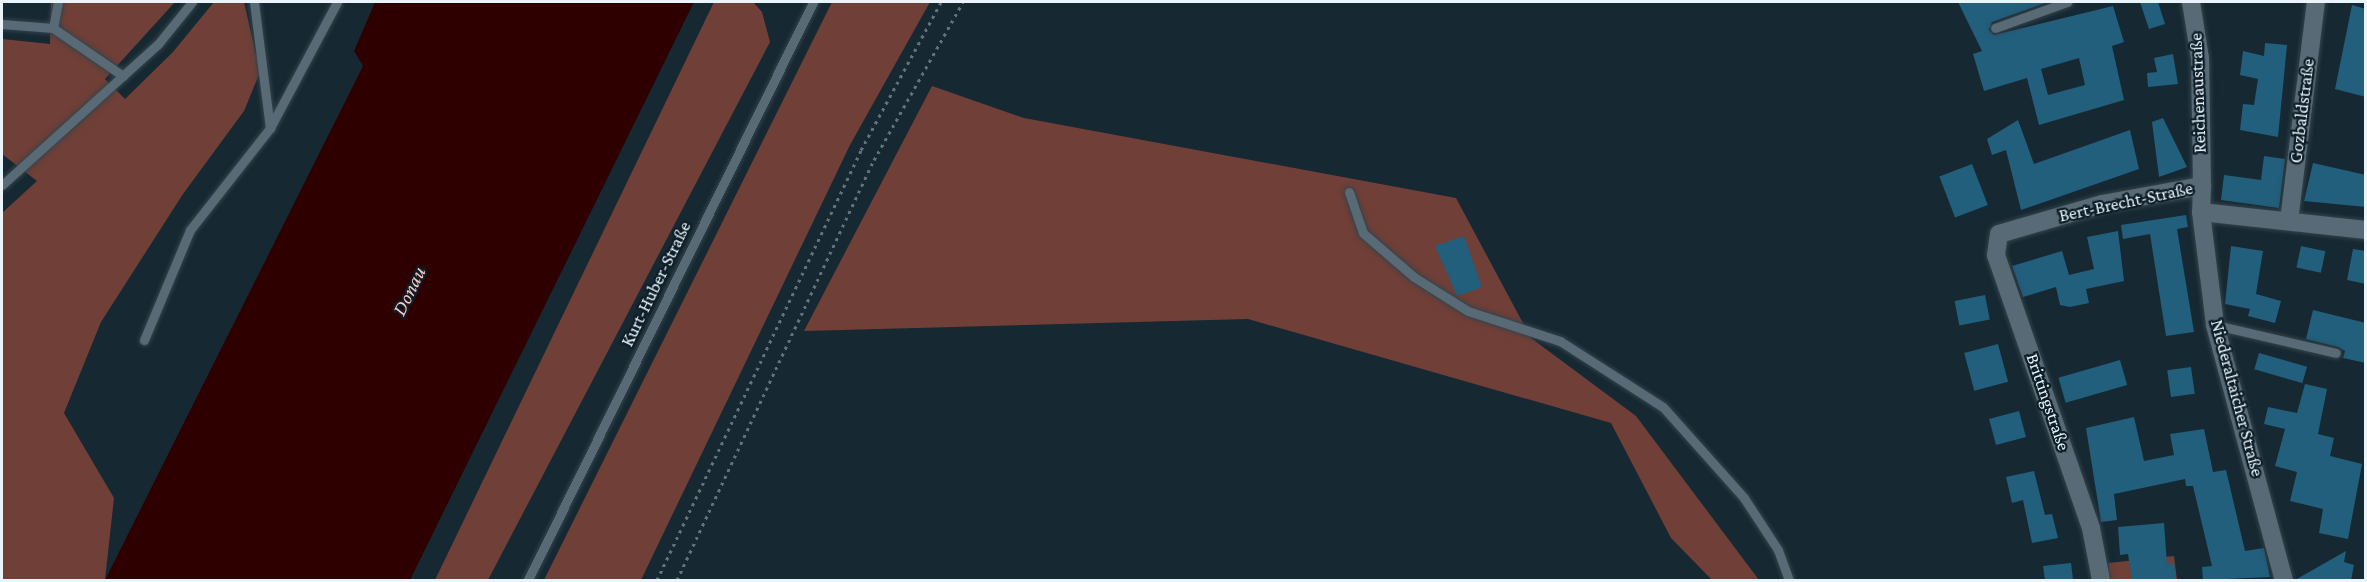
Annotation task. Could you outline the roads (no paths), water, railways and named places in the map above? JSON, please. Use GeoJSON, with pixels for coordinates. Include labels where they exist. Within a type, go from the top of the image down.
{"type":"FeatureCollection","features":[{"type":"Feature","properties":{"kind":"street","name":"Reichenaustraße"},"geometry":{"type":"LineString","coordinates":[[2191,2],[2200,58],[2202,186]]}},
{"type":"Feature","properties":{"kind":"street","name":"Gozbaldstraße"},"geometry":{"type":"LineString","coordinates":[[2289,221],[2316,2]]}},
{"type":"Feature","properties":{"kind":"street","name":"Bert-Brecht-Straße"},"geometry":{"type":"LineString","coordinates":[[2006,230],[2202,186],[2201,212],[2366,230]]}},
{"type":"Feature","properties":{"kind":"street","name":"Niederaltaicher Straße"},"geometry":{"type":"LineString","coordinates":[[2201,212],[2216,325],[2284,580]]}},
{"type":"Feature","properties":{"kind":"street","name":"Brittingstraße"},"geometry":{"type":"LineString","coordinates":[[2006,230],[1995,240],[1996,255],[2091,528],[2100,580]]}},
{"type":"Feature","properties":{"kind":"lane"},"geometry":{"type":"LineString","coordinates":[[53,28],[58,2]]}},
{"type":"Feature","properties":{"kind":"lane"},"geometry":{"type":"LineString","coordinates":[[2,185],[123,76],[192,2]]}},
{"type":"Feature","properties":{"kind":"lane"},"geometry":{"type":"LineString","coordinates":[[254,2],[270,128]]}},
{"type":"Feature","properties":{"kind":"lane"},"geometry":{"type":"LineString","coordinates":[[144,340],[190,230],[270,128],[339,2]]}},
{"type":"Feature","properties":{"kind":"lane","name":"Kurt-Huber-Straße"},"geometry":{"type":"LineString","coordinates":[[528,580],[813,2]]}},
{"type":"Feature","properties":{"kind":"lane"},"geometry":{"type":"LineString","coordinates":[[1995,28],[2067,2]]}},
{"type":"Feature","properties":{"kind":"lane"},"geometry":{"type":"LineString","coordinates":[[2,24],[53,28],[123,76]]}},
{"type":"Feature","properties":{"kind":"lane"},"geometry":{"type":"LineString","coordinates":[[2,171],[10,178]]}},
{"type":"Feature","properties":{"kind":"lane"},"geometry":{"type":"LineString","coordinates":[[1349,192],[1363,233],[1414,277],[1468,311],[1560,341],[1663,407],[1744,498],[1778,550],[1789,580]]}},
{"type":"Feature","properties":{"kind":"lane"},"geometry":{"type":"LineString","coordinates":[[2216,325],[2336,353]]}},
{"type":"Feature","properties":{"kind":"water","name":"Donau"},"geometry":{"type":"Polygon","coordinates":[[[375,2],[694,2],[410,580],[105,580],[363,66],[354,51],[375,2]]]}}]}
